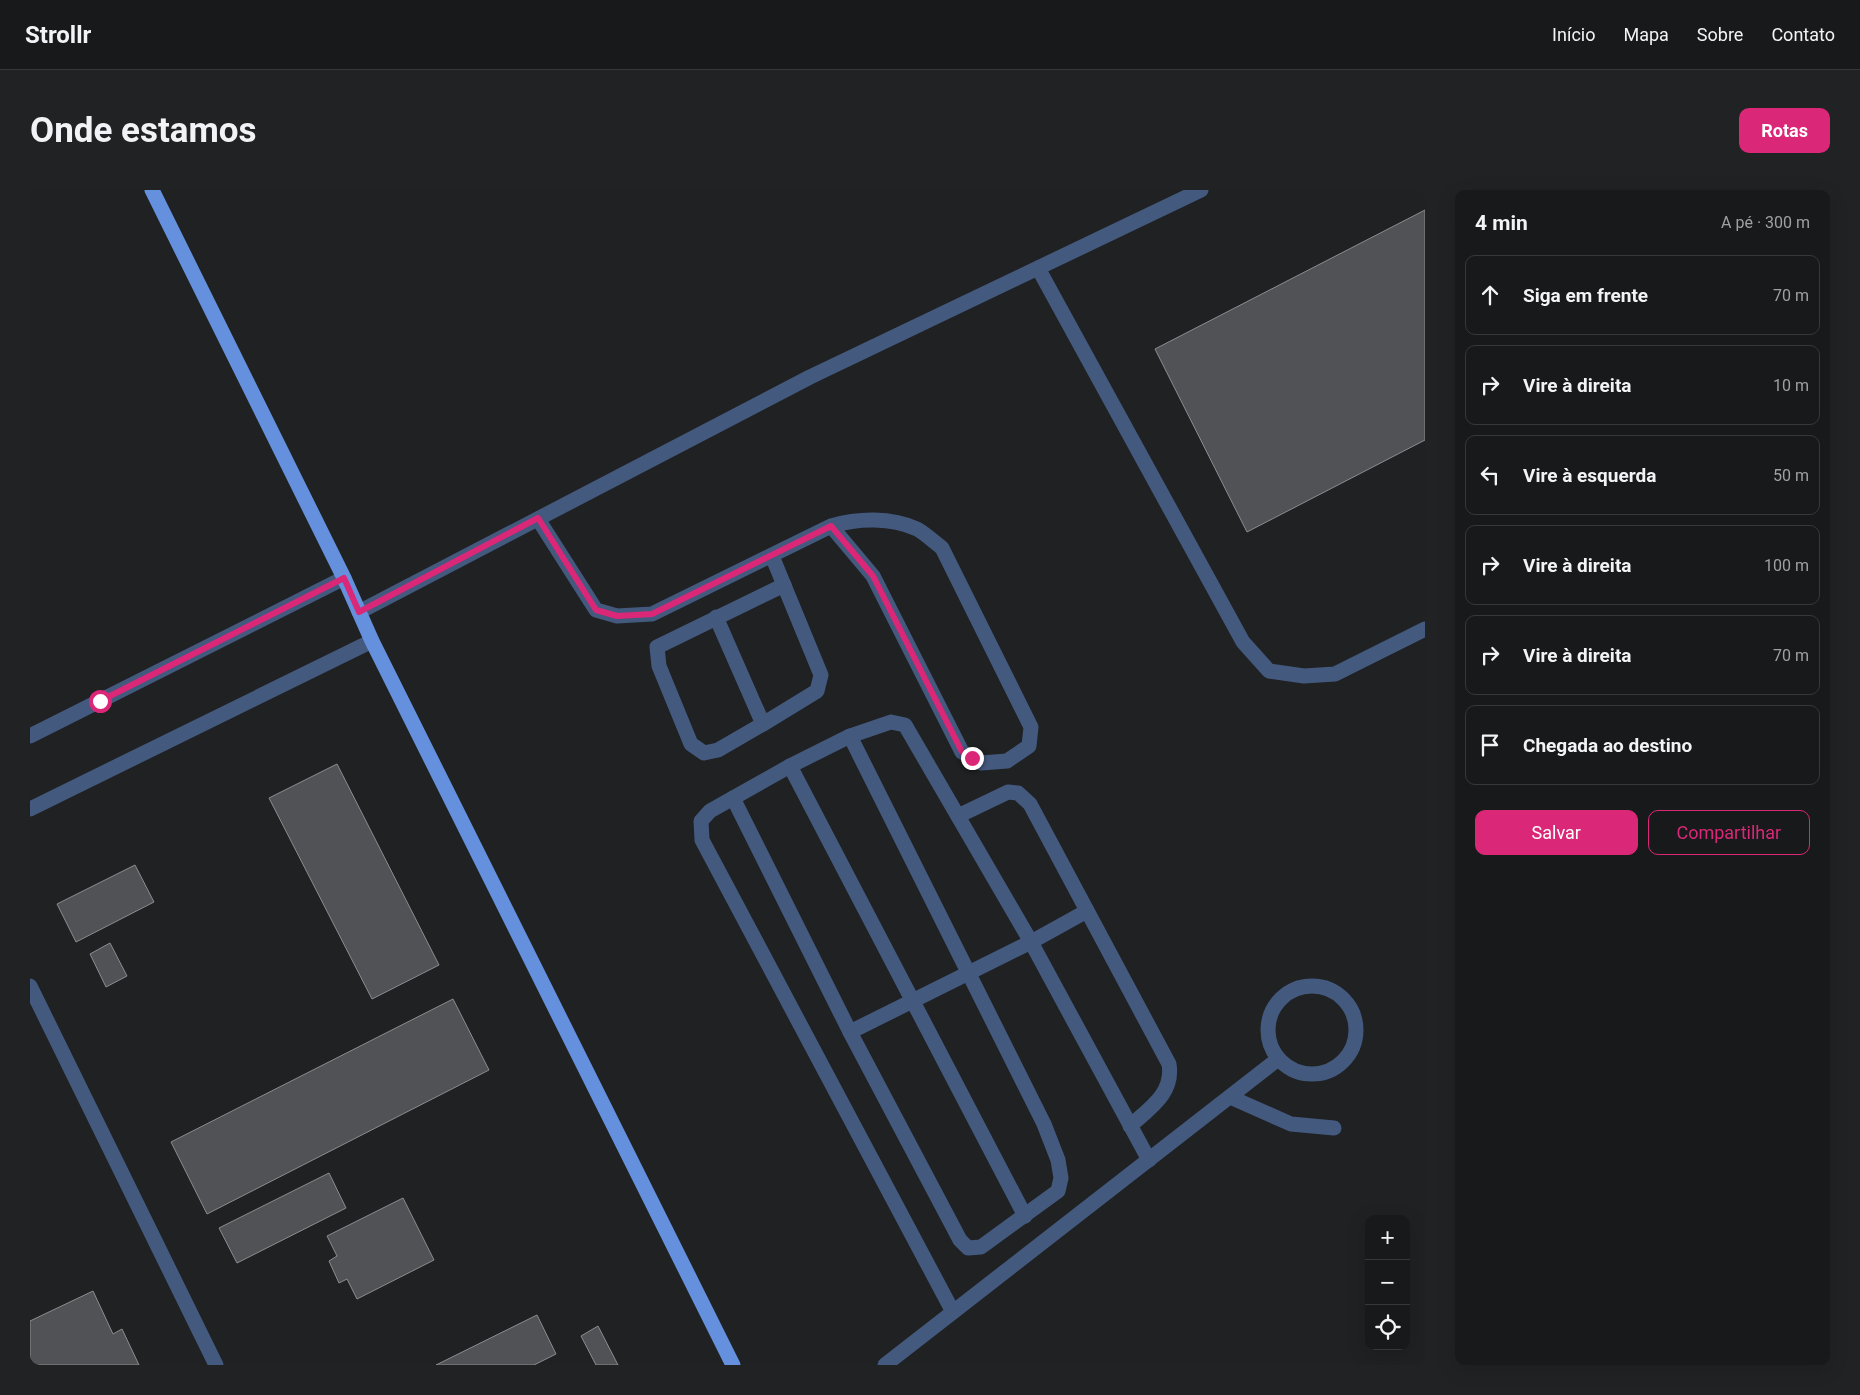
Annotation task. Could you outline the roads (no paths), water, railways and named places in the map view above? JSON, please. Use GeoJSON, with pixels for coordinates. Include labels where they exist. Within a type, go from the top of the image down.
{"type":"FeatureCollection","features":[{"type":"Feature","properties":{"kind":"main road"},"geometry":{"type":"LineString","coordinates":[[152,190],[344,578],[372,640],[733,1365]]}},
{"type":"Feature","properties":{"kind":"lane"},"geometry":{"type":"LineString","coordinates":[[359,612],[810,376],[1201,190]]}},
{"type":"Feature","properties":{"kind":"lane"},"geometry":{"type":"LineString","coordinates":[[1038,268],[1243,642],[1269,671],[1304,676],[1335,674],[1425,629]]}},
{"type":"Feature","properties":{"kind":"lane"},"geometry":{"type":"LineString","coordinates":[[538,518],[596,610],[617,616],[652,614],[831,526],[843,523],[881,520],[917,530],[942,548],[1031,727],[1029,746],[1007,761],[980,764],[962,752],[873,576],[831,526]]}},
{"type":"Feature","properties":{"kind":"lane"},"geometry":{"type":"LineString","coordinates":[[772,556],[822,675],[818,691],[718,750],[704,752],[691,744],[658,666],[657,648],[716,617],[784,585]]}},
{"type":"Feature","properties":{"kind":"lane"},"geometry":{"type":"LineString","coordinates":[[30,736],[344,578]]}},
{"type":"Feature","properties":{"kind":"lane"},"geometry":{"type":"LineString","coordinates":[[716,617],[763,724]]}},
{"type":"Feature","properties":{"kind":"lane"},"geometry":{"type":"LineString","coordinates":[[30,809],[372,640]]}},
{"type":"Feature","properties":{"kind":"lane"},"geometry":{"type":"LineString","coordinates":[[953,1312],[702,840],[701,821],[710,810],[790,766],[850,736],[891,722],[905,725],[1031,942],[1149,1160]]}},
{"type":"Feature","properties":{"kind":"lane"},"geometry":{"type":"LineString","coordinates":[[734,798],[850,1032],[960,1240],[968,1248],[982,1247],[1058,1190],[1061,1178],[1058,1160],[1044,1124],[969,971],[850,736]]}},
{"type":"Feature","properties":{"kind":"lane"},"geometry":{"type":"LineString","coordinates":[[790,766],[911,1001],[1025,1216]]}},
{"type":"Feature","properties":{"kind":"lane"},"geometry":{"type":"LineString","coordinates":[[958,816],[1008,792],[1018,793],[1030,804],[1169,1064],[1171,1075],[1167,1090],[1130,1126]]}},
{"type":"Feature","properties":{"kind":"lane"},"geometry":{"type":"LineString","coordinates":[[850,1032],[969,971],[1031,942],[1087,911]]}},
{"type":"Feature","properties":{"kind":"lane"},"geometry":{"type":"LineString","coordinates":[[1304,985],[1327,987],[1346,1001],[1356,1022],[1354,1045],[1340,1064],[1319,1074],[1297,1072],[1278,1059],[1268,1038],[1270,1014],[1283,995],[1304,985]]}},
{"type":"Feature","properties":{"kind":"lane"},"geometry":{"type":"LineString","coordinates":[[30,986],[216,1365]]}},
{"type":"Feature","properties":{"kind":"lane"},"geometry":{"type":"LineString","coordinates":[[885,1365],[1278,1059]]}},
{"type":"Feature","properties":{"kind":"lane"},"geometry":{"type":"LineString","coordinates":[[1230,1097],[1291,1124],[1334,1128]]}}]}
